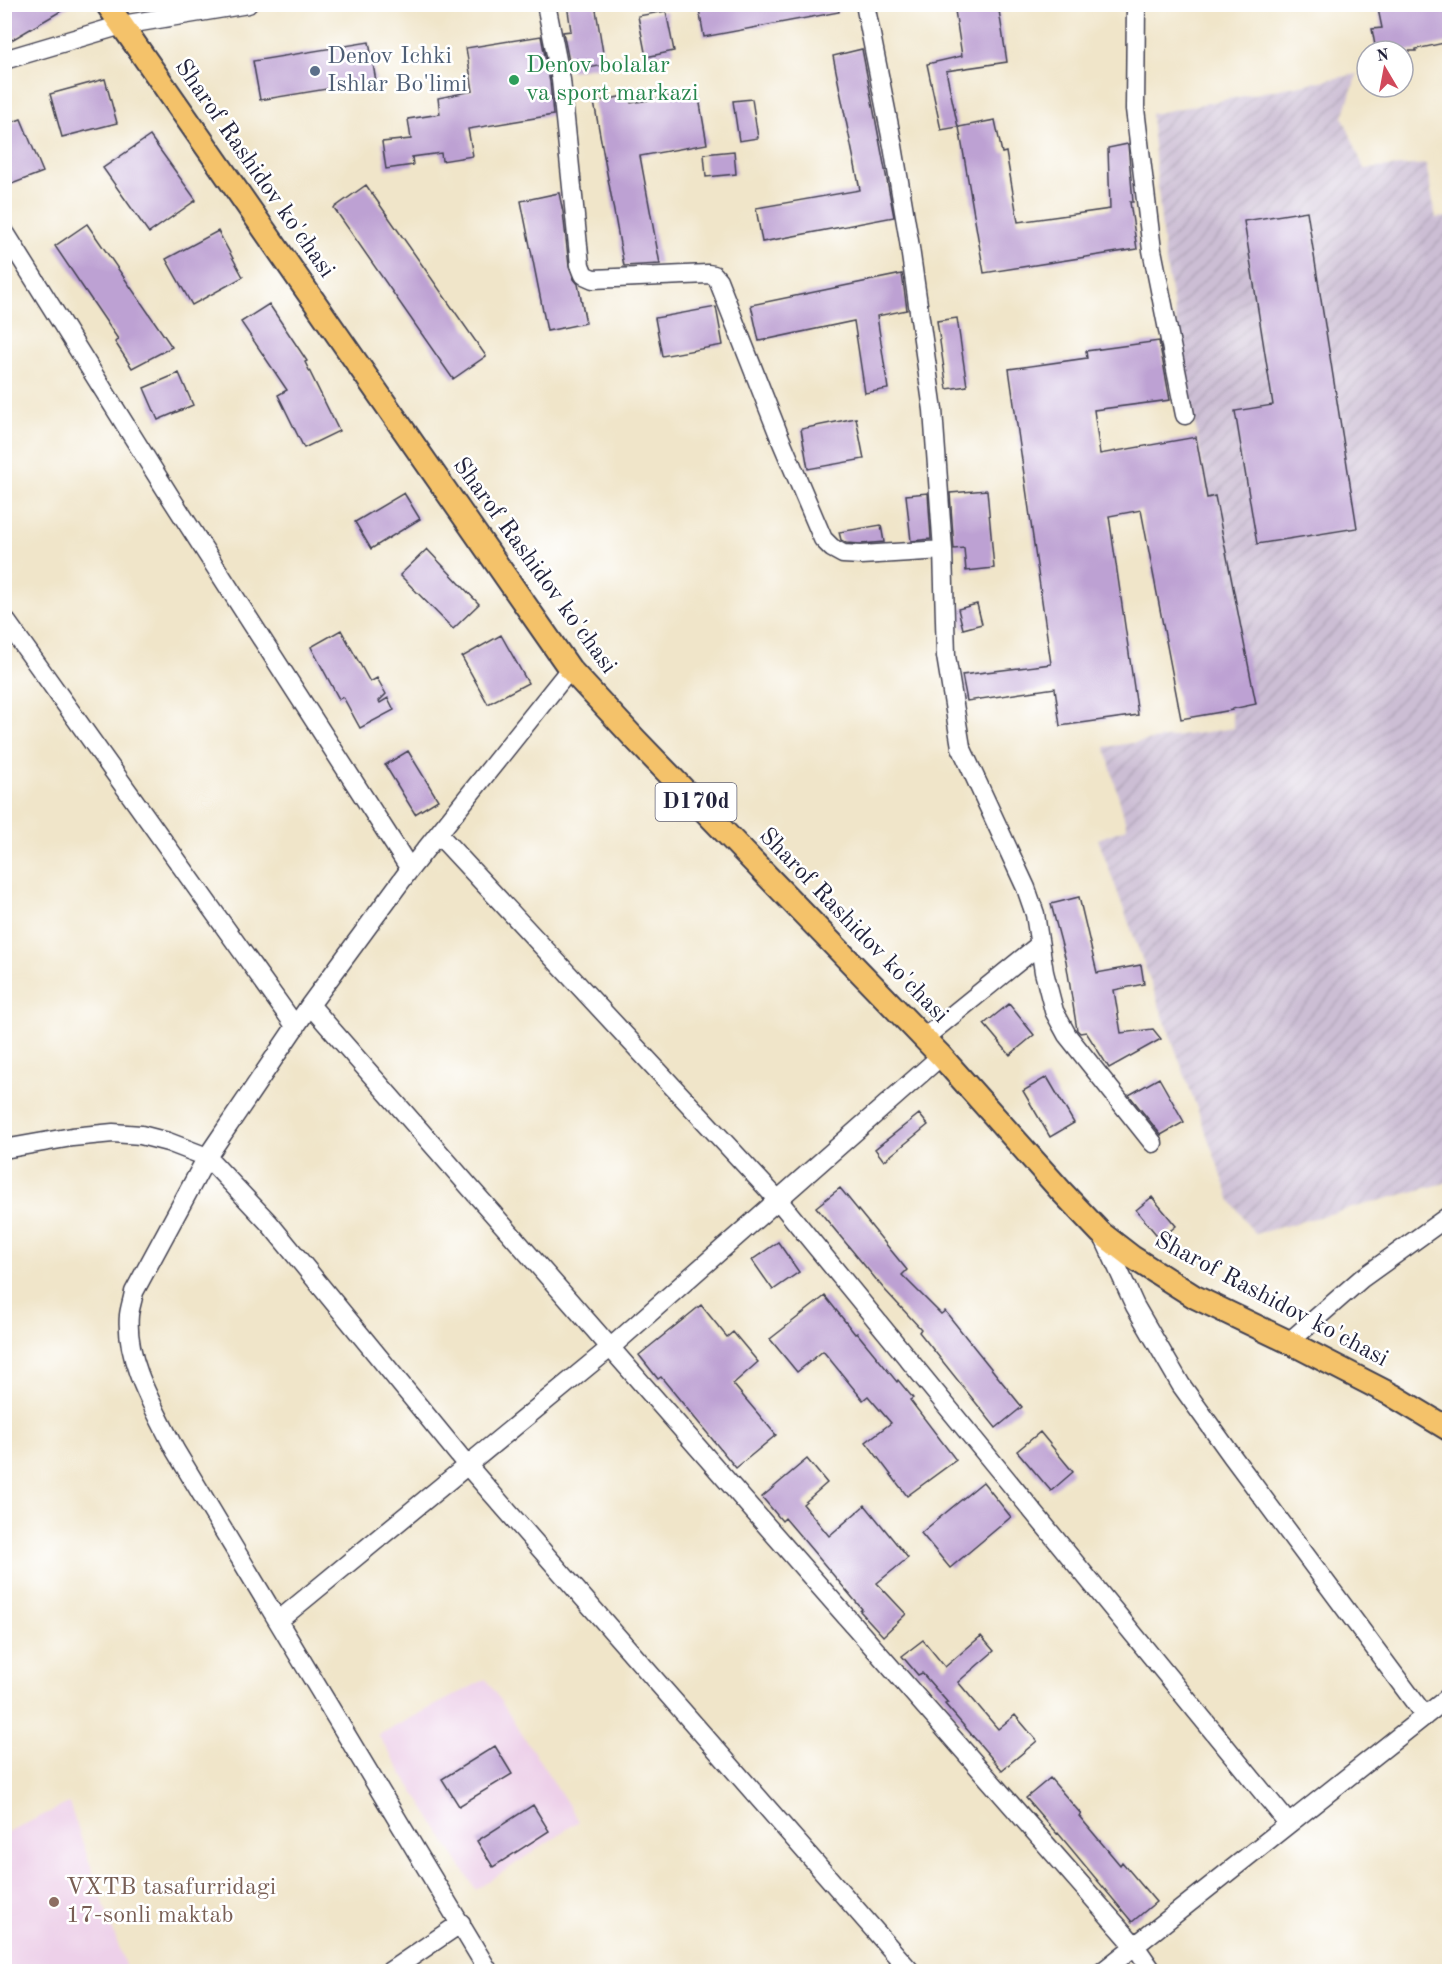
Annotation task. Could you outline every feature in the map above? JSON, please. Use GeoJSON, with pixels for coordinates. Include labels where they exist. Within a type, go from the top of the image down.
{"type":"FeatureCollection","features":[{"type":"Feature","properties":{"kind":"main road","name":"Sharof Rashidov ko'chasi"},"geometry":{"type":"LineString","coordinates":[[107,4],[570,669],[635,739],[941,1056],[1101,1233],[1132,1257],[1195,1297],[1392,1395],[1449,1430]]}},
{"type":"Feature","properties":{"kind":"street"},"geometry":{"type":"LineString","coordinates":[[4,60],[122,25],[248,4]]}},
{"type":"Feature","properties":{"kind":"street"},"geometry":{"type":"LineString","coordinates":[[546,4],[561,80],[580,265],[584,275],[593,279],[714,275],[823,539],[843,554],[944,550]]}},
{"type":"Feature","properties":{"kind":"street"},"geometry":{"type":"LineString","coordinates":[[865,4],[893,146],[933,410],[944,550],[946,656],[961,747],[1026,888],[1035,914],[1054,1011],[1067,1035],[1153,1143]]}},
{"type":"Feature","properties":{"kind":"street"},"geometry":{"type":"LineString","coordinates":[[1136,4],[1136,109],[1152,250],[1185,415]]}},
{"type":"Feature","properties":{"kind":"street"},"geometry":{"type":"LineString","coordinates":[[4,231],[171,498],[410,868]]}},
{"type":"Feature","properties":{"kind":"street"},"geometry":{"type":"LineString","coordinates":[[4,618],[296,1027]]}},
{"type":"Feature","properties":{"kind":"street"},"geometry":{"type":"LineString","coordinates":[[489,1971],[175,1450],[137,1370],[131,1343],[129,1316],[134,1292],[207,1157],[310,1005],[410,868],[570,669]]}},
{"type":"Feature","properties":{"kind":"street"},"geometry":{"type":"LineString","coordinates":[[438,834],[778,1200],[1288,1823]]}},
{"type":"Feature","properties":{"kind":"street"},"geometry":{"type":"LineString","coordinates":[[924,1038],[1040,945]]}},
{"type":"Feature","properties":{"kind":"street"},"geometry":{"type":"LineString","coordinates":[[310,1005],[1135,1946],[1154,1971]]}},
{"type":"Feature","properties":{"kind":"street"},"geometry":{"type":"LineString","coordinates":[[279,1621],[610,1348],[941,1056]]}},
{"type":"Feature","properties":{"kind":"street"},"geometry":{"type":"LineString","coordinates":[[4,1149],[72,1137],[113,1133],[150,1137],[207,1157],[269,1222],[468,1466],[911,1971]]}},
{"type":"Feature","properties":{"kind":"street"},"geometry":{"type":"LineString","coordinates":[[1289,1342],[1361,1279],[1449,1215]]}},
{"type":"Feature","properties":{"kind":"street"},"geometry":{"type":"LineString","coordinates":[[1101,1233],[1131,1298],[1181,1384],[1425,1716]]}},
{"type":"Feature","properties":{"kind":"street"},"geometry":{"type":"LineString","coordinates":[[1103,1971],[1449,1696]]}},
{"type":"Feature","properties":{"kind":"street"},"geometry":{"type":"LineString","coordinates":[[389,1971],[461,1923]]}},
{"type":"Feature","properties":{"kind":"shaded area"},"geometry":{"type":"Polygon","coordinates":[[[1355,74],[1343,117],[1364,169],[1426,164],[1436,218],[1449,217],[1449,1182],[1255,1234],[1231,1201],[1098,839],[1127,828],[1105,747],[1234,728],[1202,541],[1216,539],[1164,253],[1151,114],[1355,74]]]}},
{"type":"Feature","properties":{"kind":"shaded area"},"geometry":{"type":"Polygon","coordinates":[[[486,1679],[579,1821],[476,1890],[378,1735],[486,1679]]]}},
{"type":"Feature","properties":{"kind":"shaded area","name":"VXTB tasafurridagi 17-sonli maktab"},"geometry":{"type":"Polygon","coordinates":[[[69,1803],[127,1971],[5,1971],[5,1833],[69,1803]]]}},
{"type":"Feature","properties":{"kind":"building"},"geometry":{"type":"Polygon","coordinates":[[[4,4],[73,4],[10,41],[4,32],[4,4]]]}},
{"type":"Feature","properties":{"kind":"building"},"geometry":{"type":"Polygon","coordinates":[[[567,4],[595,4],[605,65],[571,71],[563,32],[571,31],[567,4]]]}},
{"type":"Feature","properties":{"kind":"building"},"geometry":{"type":"Polygon","coordinates":[[[698,4],[838,4],[839,12],[704,37],[698,4]]]}},
{"type":"Feature","properties":{"kind":"building"},"geometry":{"type":"Polygon","coordinates":[[[954,4],[998,4],[1007,62],[946,71],[958,127],[941,130],[927,64],[962,56],[954,4]]]}},
{"type":"Feature","properties":{"kind":"building"},"geometry":{"type":"Polygon","coordinates":[[[1377,4],[1449,4],[1449,42],[1415,51],[1415,39],[1374,39],[1372,29],[1382,28],[1377,4]]]}},
{"type":"Feature","properties":{"kind":"building"},"geometry":{"type":"Polygon","coordinates":[[[666,11],[674,51],[646,57],[638,16],[666,11]]]}},
{"type":"Feature","properties":{"kind":"building"},"geometry":{"type":"Polygon","coordinates":[[[541,36],[550,82],[553,115],[468,129],[473,156],[442,161],[441,153],[412,157],[413,165],[386,169],[382,142],[411,139],[408,119],[440,114],[438,98],[473,91],[466,48],[541,36]]]}},
{"type":"Feature","properties":{"kind":"building","name":"Denov Ichki Ishlar Bo'limi"},"geometry":{"type":"Polygon","coordinates":[[[369,42],[376,81],[260,100],[253,61],[369,42]]]}},
{"type":"Feature","properties":{"kind":"building"},"geometry":{"type":"Polygon","coordinates":[[[862,49],[894,217],[762,242],[756,208],[860,190],[833,56],[862,49]]]}},
{"type":"Feature","properties":{"kind":"building"},"geometry":{"type":"Polygon","coordinates":[[[105,79],[117,123],[62,137],[50,94],[105,79]]]}},
{"type":"Feature","properties":{"kind":"building"},"geometry":{"type":"Polygon","coordinates":[[[698,92],[707,144],[640,156],[660,264],[624,266],[594,102],[629,95],[631,103],[698,92]]]}},
{"type":"Feature","properties":{"kind":"building"},"geometry":{"type":"Polygon","coordinates":[[[752,99],[758,138],[739,141],[733,101],[752,99]]]}},
{"type":"Feature","properties":{"kind":"building"},"geometry":{"type":"Polygon","coordinates":[[[21,119],[43,172],[4,187],[4,125],[21,119]]]}},
{"type":"Feature","properties":{"kind":"building"},"geometry":{"type":"Polygon","coordinates":[[[995,120],[1002,153],[1006,152],[1018,222],[1110,209],[1108,148],[1128,144],[1133,202],[1130,202],[1137,249],[984,273],[959,127],[995,120]]]}},
{"type":"Feature","properties":{"kind":"building"},"geometry":{"type":"Polygon","coordinates":[[[150,136],[196,200],[149,233],[103,168],[150,136]]]}},
{"type":"Feature","properties":{"kind":"building"},"geometry":{"type":"Polygon","coordinates":[[[734,151],[736,174],[706,177],[704,154],[734,151]]]}},
{"type":"Feature","properties":{"kind":"building"},"geometry":{"type":"Polygon","coordinates":[[[366,185],[486,356],[453,379],[334,208],[366,185]]]}},
{"type":"Feature","properties":{"kind":"building"},"geometry":{"type":"Polygon","coordinates":[[[559,193],[569,266],[578,284],[586,323],[547,331],[521,201],[559,193]]]}},
{"type":"Feature","properties":{"kind":"building"},"geometry":{"type":"Polygon","coordinates":[[[1307,211],[1357,528],[1257,544],[1235,411],[1273,405],[1244,221],[1307,211]]]}},
{"type":"Feature","properties":{"kind":"building"},"geometry":{"type":"Polygon","coordinates":[[[87,224],[172,347],[132,368],[115,342],[118,339],[55,246],[87,224]]]}},
{"type":"Feature","properties":{"kind":"building"},"geometry":{"type":"Polygon","coordinates":[[[218,231],[243,277],[192,305],[166,259],[218,231]]]}},
{"type":"Feature","properties":{"kind":"building"},"geometry":{"type":"Polygon","coordinates":[[[902,274],[907,310],[877,316],[888,389],[865,393],[854,321],[759,341],[751,305],[902,274]]]}},
{"type":"Feature","properties":{"kind":"building"},"geometry":{"type":"Polygon","coordinates":[[[269,304],[307,361],[305,362],[339,431],[304,448],[278,395],[287,390],[241,322],[269,304]]]}},
{"type":"Feature","properties":{"kind":"building"},"geometry":{"type":"Polygon","coordinates":[[[716,307],[723,345],[662,356],[655,318],[716,307]]]}},
{"type":"Feature","properties":{"kind":"building"},"geometry":{"type":"Polygon","coordinates":[[[957,318],[967,386],[947,389],[937,321],[957,318]]]}},
{"type":"Feature","properties":{"kind":"building"},"geometry":{"type":"Polygon","coordinates":[[[1159,341],[1170,400],[1094,410],[1100,454],[1196,437],[1207,498],[1215,496],[1256,704],[1181,719],[1141,510],[1109,516],[1138,715],[1060,726],[1055,688],[967,701],[962,675],[1051,664],[1009,369],[1087,358],[1086,351],[1159,341]]]}},
{"type":"Feature","properties":{"kind":"building"},"geometry":{"type":"Polygon","coordinates":[[[179,373],[193,405],[158,420],[144,388],[179,373]]]}},
{"type":"Feature","properties":{"kind":"building"},"geometry":{"type":"Polygon","coordinates":[[[856,418],[864,459],[808,469],[801,429],[856,418]]]}},
{"type":"Feature","properties":{"kind":"building"},"geometry":{"type":"Polygon","coordinates":[[[987,490],[994,568],[966,571],[964,548],[954,549],[950,493],[987,490]]]}},
{"type":"Feature","properties":{"kind":"building"},"geometry":{"type":"Polygon","coordinates":[[[404,493],[420,519],[371,549],[355,522],[404,493]]]}},
{"type":"Feature","properties":{"kind":"building"},"geometry":{"type":"Polygon","coordinates":[[[928,493],[931,539],[911,541],[906,495],[928,493]]]}},
{"type":"Feature","properties":{"kind":"building"},"geometry":{"type":"Polygon","coordinates":[[[881,525],[884,542],[861,544],[846,543],[841,540],[839,532],[881,525]]]}},
{"type":"Feature","properties":{"kind":"building"},"geometry":{"type":"Polygon","coordinates":[[[427,549],[479,604],[453,629],[400,575],[427,549]]]}},
{"type":"Feature","properties":{"kind":"building"},"geometry":{"type":"Polygon","coordinates":[[[977,604],[982,624],[963,629],[958,609],[977,604]]]}},
{"type":"Feature","properties":{"kind":"building"},"geometry":{"type":"Polygon","coordinates":[[[341,630],[370,682],[377,678],[386,694],[379,701],[380,703],[388,698],[394,710],[360,728],[343,697],[339,699],[311,647],[341,630]]]}},
{"type":"Feature","properties":{"kind":"building"},"geometry":{"type":"Polygon","coordinates":[[[501,635],[528,683],[488,704],[462,657],[501,635]]]}},
{"type":"Feature","properties":{"kind":"building"},"geometry":{"type":"Polygon","coordinates":[[[408,751],[438,800],[415,814],[385,765],[408,751]]]}},
{"type":"Feature","properties":{"kind":"building"},"geometry":{"type":"Polygon","coordinates":[[[1079,897],[1097,973],[1141,965],[1144,984],[1114,990],[1121,1033],[1153,1029],[1161,1039],[1109,1068],[1086,1032],[1080,1033],[1077,1030],[1066,961],[1051,904],[1079,897]]]}},
{"type":"Feature","properties":{"kind":"building"},"geometry":{"type":"Polygon","coordinates":[[[1009,1004],[1034,1035],[1010,1055],[984,1024],[1009,1004]]]}},
{"type":"Feature","properties":{"kind":"building"},"geometry":{"type":"Polygon","coordinates":[[[1047,1077],[1074,1123],[1050,1137],[1023,1091],[1047,1077]]]}},
{"type":"Feature","properties":{"kind":"building"},"geometry":{"type":"Polygon","coordinates":[[[1159,1078],[1184,1122],[1161,1135],[1129,1095],[1159,1078]]]}},
{"type":"Feature","properties":{"kind":"building"},"geometry":{"type":"Polygon","coordinates":[[[919,1114],[928,1125],[884,1161],[875,1149],[919,1114]]]}},
{"type":"Feature","properties":{"kind":"building"},"geometry":{"type":"Polygon","coordinates":[[[840,1188],[907,1270],[902,1275],[941,1314],[945,1311],[1022,1407],[996,1428],[919,1332],[921,1329],[884,1289],[816,1207],[840,1188]]]}},
{"type":"Feature","properties":{"kind":"building"},"geometry":{"type":"Polygon","coordinates":[[[1152,1197],[1176,1226],[1160,1239],[1136,1210],[1152,1197]]]}},
{"type":"Feature","properties":{"kind":"building"},"geometry":{"type":"Polygon","coordinates":[[[778,1242],[799,1272],[773,1290],[752,1260],[778,1242]]]}},
{"type":"Feature","properties":{"kind":"building"},"geometry":{"type":"Polygon","coordinates":[[[825,1296],[855,1334],[857,1333],[913,1398],[910,1400],[956,1460],[907,1496],[866,1442],[891,1423],[868,1396],[863,1400],[823,1351],[797,1372],[770,1339],[825,1296]]]}},
{"type":"Feature","properties":{"kind":"building"},"geometry":{"type":"Polygon","coordinates":[[[701,1305],[727,1337],[733,1332],[758,1362],[733,1384],[776,1435],[736,1468],[661,1377],[658,1379],[639,1355],[701,1305]]]}},
{"type":"Feature","properties":{"kind":"building"},"geometry":{"type":"Polygon","coordinates":[[[1040,1432],[1073,1472],[1051,1491],[1017,1451],[1040,1432]]]}},
{"type":"Feature","properties":{"kind":"building"},"geometry":{"type":"Polygon","coordinates":[[[807,1459],[827,1483],[803,1504],[829,1536],[865,1505],[908,1558],[877,1583],[906,1614],[883,1636],[785,1518],[782,1521],[762,1497],[807,1459]]]}},
{"type":"Feature","properties":{"kind":"building"},"geometry":{"type":"Polygon","coordinates":[[[983,1482],[1011,1517],[950,1568],[921,1533],[983,1482]]]}},
{"type":"Feature","properties":{"kind":"building"},"geometry":{"type":"Polygon","coordinates":[[[981,1636],[994,1651],[958,1682],[998,1729],[1015,1715],[1037,1741],[1002,1770],[945,1704],[948,1703],[922,1673],[918,1675],[902,1656],[923,1640],[945,1667],[981,1636]]]}},
{"type":"Feature","properties":{"kind":"building"},"geometry":{"type":"Polygon","coordinates":[[[495,1746],[512,1774],[459,1806],[442,1779],[495,1746]]]}},
{"type":"Feature","properties":{"kind":"building"},"geometry":{"type":"Polygon","coordinates":[[[1050,1778],[1120,1865],[1122,1862],[1156,1902],[1132,1922],[1026,1798],[1050,1778]]]}},
{"type":"Feature","properties":{"kind":"building"},"geometry":{"type":"Polygon","coordinates":[[[533,1805],[549,1831],[493,1867],[477,1841],[533,1805]]]}},
{"type":"Feature","properties":{"kind":"place","name":"Denov Ichki Ishlar Bo'limi"},"geometry":{"type":"Point","coordinates":[315,71]}},
{"type":"Feature","properties":{"kind":"place","name":"Denov bolalar va sport markazi"},"geometry":{"type":"Point","coordinates":[514,80]}},
{"type":"Feature","properties":{"kind":"place","name":"VXTB tasafurridagi 17-sonli maktab"},"geometry":{"type":"Point","coordinates":[54,1902]}}]}
